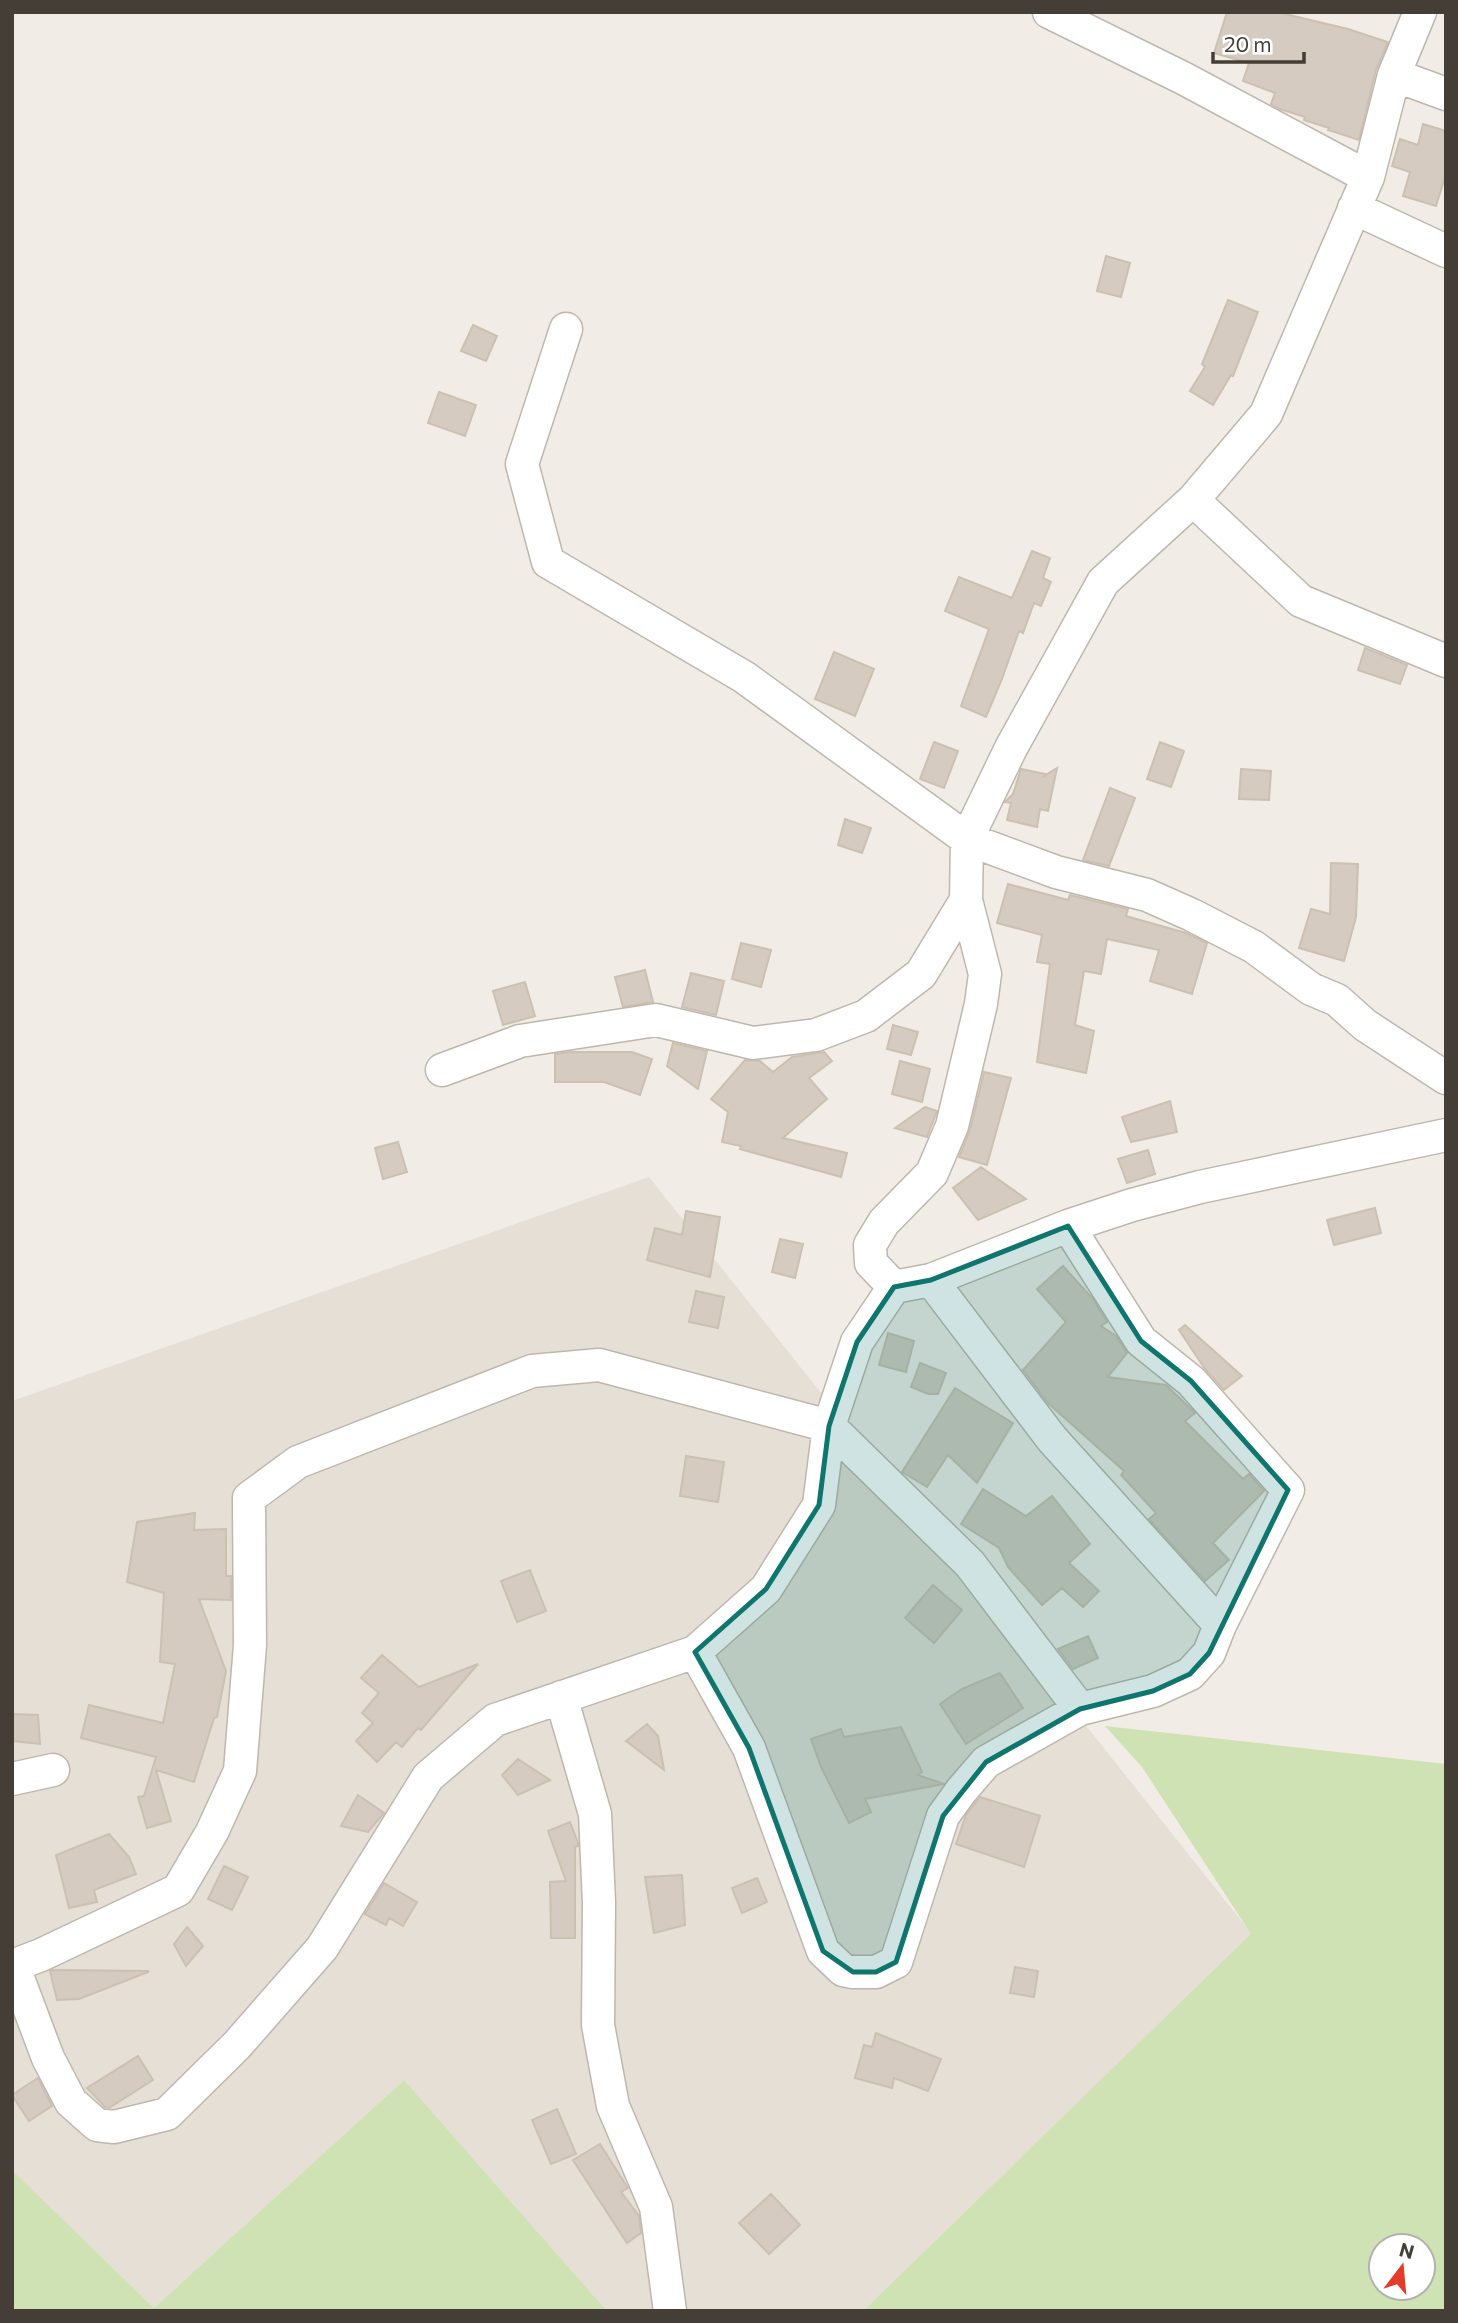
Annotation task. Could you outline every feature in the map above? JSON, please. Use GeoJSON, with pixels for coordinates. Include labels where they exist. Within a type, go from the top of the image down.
{"type":"FeatureCollection","features":[{"type":"Feature","properties":{"kind":"street"},"geometry":{"type":"LineString","coordinates":[[1049,12],[1183,78],[1368,177]]}},
{"type":"Feature","properties":{"kind":"street"},"geometry":{"type":"LineString","coordinates":[[894,1287],[871,1263],[870,1245],[884,1222],[932,1173],[952,1126],[981,1004],[985,974],[966,900],[967,839],[1011,748],[1103,582],[1193,500],[1266,414],[1368,177],[1394,75],[1420,12]]}},
{"type":"Feature","properties":{"kind":"street"},"geometry":{"type":"LineString","coordinates":[[1394,75],[1446,94]]}},
{"type":"Feature","properties":{"kind":"street"},"geometry":{"type":"LineString","coordinates":[[1354,208],[1446,251]]}},
{"type":"Feature","properties":{"kind":"street"},"geometry":{"type":"LineString","coordinates":[[566,330],[522,464],[548,562],[744,677],[967,839],[1056,872],[1147,895],[1192,915],[1254,947],[1311,989],[1336,1000],[1365,1026],[1446,1078]]}},
{"type":"Feature","properties":{"kind":"street"},"geometry":{"type":"LineString","coordinates":[[1193,500],[1301,601],[1446,661]]}},
{"type":"Feature","properties":{"kind":"street"},"geometry":{"type":"LineString","coordinates":[[442,1070],[520,1041],[656,1020],[753,1043],[816,1035],[866,1016],[921,974],[966,900]]}},
{"type":"Feature","properties":{"kind":"street"},"geometry":{"type":"LineString","coordinates":[[1080,1709],[970,1564],[829,1426],[599,1365],[532,1371],[298,1462],[248,1498],[250,1645],[240,1771],[212,1832],[178,1890],[13,1966],[48,2058],[71,2102],[97,2124],[114,2127],[167,2114],[237,2045],[322,1948],[428,1777],[495,1720],[695,1652],[766,1589],[819,1505],[829,1426],[857,1342],[894,1287],[931,1280],[1068,1226],[1132,1205],[1200,1187],[1446,1135]]}},
{"type":"Feature","properties":{"kind":"street"},"geometry":{"type":"LineString","coordinates":[[695,1652],[749,1748],[822,1951],[843,1970],[853,1972],[876,1972],[895,1962],[943,1816],[986,1762],[1080,1709],[1153,1691],[1190,1674],[1209,1653],[1220,1625],[1288,1490],[1191,1381],[1141,1341],[1068,1226]]}},
{"type":"Feature","properties":{"kind":"street"},"geometry":{"type":"LineString","coordinates":[[931,1280],[1052,1439],[1220,1625]]}},
{"type":"Feature","properties":{"kind":"street"},"geometry":{"type":"LineString","coordinates":[[561,1697],[595,1814],[599,1903],[598,2025],[613,2106],[656,2207],[670,2311]]}},
{"type":"Feature","properties":{"kind":"street"},"geometry":{"type":"LineString","coordinates":[[12,1779],[53,1770]]}},
{"type":"Feature","properties":{"kind":"highlighted area"},"geometry":{"type":"Polygon","coordinates":[[[1068,1226],[1141,1341],[1191,1381],[1288,1490],[1209,1653],[1190,1674],[1153,1691],[1080,1709],[986,1762],[943,1816],[896,1962],[876,1972],[853,1972],[823,1951],[749,1748],[695,1652],[766,1589],[819,1505],[829,1426],[857,1342],[894,1287],[931,1280],[1068,1226]]]}},
{"type":"Feature","properties":{"kind":"shaded area"},"geometry":{"type":"Polygon","coordinates":[[[649,1177],[1252,1934],[863,2311],[607,2311],[404,2080],[154,2308],[12,2170],[12,1401],[649,1177]]]}},
{"type":"Feature","properties":{"kind":"green space"},"geometry":{"type":"Polygon","coordinates":[[[1105,1726],[1446,1764],[1446,2311],[863,2311],[1251,1934],[1142,1767],[1105,1726]]]}},
{"type":"Feature","properties":{"kind":"green space"},"geometry":{"type":"Polygon","coordinates":[[[404,2080],[607,2311],[12,2311],[12,2170],[154,2308],[404,2080]]]}},
{"type":"Feature","properties":{"kind":"building"},"geometry":{"type":"Polygon","coordinates":[[[1227,12],[1277,12],[1348,29],[1388,42],[1376,70],[1359,140],[1328,130],[1329,128],[1304,120],[1305,117],[1271,104],[1275,93],[1243,81],[1249,63],[1214,53],[1227,12]]]}},
{"type":"Feature","properties":{"kind":"building"},"geometry":{"type":"Polygon","coordinates":[[[1423,124],[1446,131],[1446,174],[1436,206],[1403,196],[1410,172],[1392,166],[1400,139],[1418,145],[1423,124]]]}},
{"type":"Feature","properties":{"kind":"building"},"geometry":{"type":"Polygon","coordinates":[[[1106,256],[1130,263],[1121,297],[1097,291],[1106,256]]]}},
{"type":"Feature","properties":{"kind":"building"},"geometry":{"type":"Polygon","coordinates":[[[1228,300],[1258,312],[1233,376],[1231,375],[1213,405],[1190,391],[1205,367],[1202,364],[1228,300]]]}},
{"type":"Feature","properties":{"kind":"building"},"geometry":{"type":"Polygon","coordinates":[[[473,325],[497,336],[486,361],[461,351],[473,325]]]}},
{"type":"Feature","properties":{"kind":"building"},"geometry":{"type":"Polygon","coordinates":[[[439,392],[476,405],[465,436],[428,423],[439,392]]]}},
{"type":"Feature","properties":{"kind":"building"},"geometry":{"type":"Polygon","coordinates":[[[1032,551],[1050,558],[1043,578],[1051,582],[1041,606],[1034,603],[1023,633],[1019,631],[986,717],[961,706],[989,629],[945,611],[959,577],[1012,598],[1032,551]]]}},
{"type":"Feature","properties":{"kind":"building"},"geometry":{"type":"Polygon","coordinates":[[[1365,648],[1407,665],[1400,684],[1358,670],[1365,648]]]}},
{"type":"Feature","properties":{"kind":"building"},"geometry":{"type":"Polygon","coordinates":[[[834,652],[874,669],[855,716],[815,699],[834,652]]]}},
{"type":"Feature","properties":{"kind":"building"},"geometry":{"type":"Polygon","coordinates":[[[934,742],[958,751],[944,788],[920,779],[934,742]]]}},
{"type":"Feature","properties":{"kind":"building"},"geometry":{"type":"Polygon","coordinates":[[[1160,742],[1184,751],[1171,787],[1147,779],[1160,742]]]}},
{"type":"Feature","properties":{"kind":"building"},"geometry":{"type":"Polygon","coordinates":[[[1057,768],[1048,811],[1040,809],[1037,827],[1007,820],[1011,803],[1005,802],[1013,794],[1021,769],[1045,774],[1044,776],[1057,768]]]}},
{"type":"Feature","properties":{"kind":"building"},"geometry":{"type":"Polygon","coordinates":[[[1241,769],[1271,771],[1269,800],[1239,799],[1241,769]]]}},
{"type":"Feature","properties":{"kind":"building"},"geometry":{"type":"Polygon","coordinates":[[[1110,788],[1135,798],[1109,866],[1083,860],[1110,788]]]}},
{"type":"Feature","properties":{"kind":"building"},"geometry":{"type":"Polygon","coordinates":[[[845,819],[871,828],[862,853],[838,845],[845,819]]]}},
{"type":"Feature","properties":{"kind":"building"},"geometry":{"type":"Polygon","coordinates":[[[1331,863],[1358,864],[1356,917],[1344,961],[1299,948],[1311,909],[1330,914],[1331,863]]]}},
{"type":"Feature","properties":{"kind":"building"},"geometry":{"type":"Polygon","coordinates":[[[1008,884],[1068,900],[1070,895],[1128,909],[1126,916],[1186,933],[1207,943],[1192,994],[1150,981],[1159,950],[1107,939],[1101,974],[1084,971],[1075,1025],[1094,1031],[1086,1073],[1037,1062],[1050,964],[1037,962],[1042,935],[997,923],[1008,884]]]}},
{"type":"Feature","properties":{"kind":"building"},"geometry":{"type":"Polygon","coordinates":[[[741,943],[771,950],[761,987],[732,979],[741,943]]]}},
{"type":"Feature","properties":{"kind":"building"},"geometry":{"type":"Polygon","coordinates":[[[645,970],[653,1002],[623,1007],[615,977],[645,970]]]}},
{"type":"Feature","properties":{"kind":"building"},"geometry":{"type":"Polygon","coordinates":[[[691,973],[724,981],[716,1015],[682,1007],[691,973]]]}},
{"type":"Feature","properties":{"kind":"building"},"geometry":{"type":"Polygon","coordinates":[[[525,982],[535,1016],[503,1025],[493,991],[525,982]]]}},
{"type":"Feature","properties":{"kind":"building"},"geometry":{"type":"Polygon","coordinates":[[[893,1025],[918,1032],[911,1055],[887,1049],[893,1025]]]}},
{"type":"Feature","properties":{"kind":"building"},"geometry":{"type":"Polygon","coordinates":[[[673,1043],[707,1051],[698,1089],[667,1066],[673,1043]]]}},
{"type":"Feature","properties":{"kind":"building"},"geometry":{"type":"Polygon","coordinates":[[[632,1052],[652,1059],[640,1095],[604,1082],[555,1082],[555,1054],[632,1052]]]}},
{"type":"Feature","properties":{"kind":"building"},"geometry":{"type":"Polygon","coordinates":[[[824,1052],[832,1061],[809,1078],[827,1099],[783,1138],[847,1153],[841,1177],[722,1142],[728,1112],[711,1099],[745,1060],[760,1061],[773,1072],[792,1057],[824,1052]]]}},
{"type":"Feature","properties":{"kind":"building"},"geometry":{"type":"Polygon","coordinates":[[[900,1061],[930,1069],[922,1102],[892,1094],[900,1061]]]}},
{"type":"Feature","properties":{"kind":"building"},"geometry":{"type":"Polygon","coordinates":[[[984,1072],[1011,1078],[987,1165],[959,1157],[970,1130],[984,1072]]]}},
{"type":"Feature","properties":{"kind":"building"},"geometry":{"type":"Polygon","coordinates":[[[1170,1101],[1177,1132],[1131,1142],[1122,1117],[1170,1101]]]}},
{"type":"Feature","properties":{"kind":"building"},"geometry":{"type":"Polygon","coordinates":[[[925,1107],[937,1111],[927,1137],[895,1128],[925,1107]]]}},
{"type":"Feature","properties":{"kind":"building"},"geometry":{"type":"Polygon","coordinates":[[[398,1142],[407,1172],[383,1179],[375,1148],[398,1142]]]}},
{"type":"Feature","properties":{"kind":"building"},"geometry":{"type":"Polygon","coordinates":[[[1148,1150],[1155,1174],[1127,1183],[1118,1159],[1148,1150]]]}},
{"type":"Feature","properties":{"kind":"building"},"geometry":{"type":"Polygon","coordinates":[[[981,1167],[1026,1199],[978,1220],[953,1188],[981,1167]]]}},
{"type":"Feature","properties":{"kind":"building"},"geometry":{"type":"Polygon","coordinates":[[[1375,1208],[1381,1233],[1334,1245],[1327,1220],[1375,1208]]]}},
{"type":"Feature","properties":{"kind":"building"},"geometry":{"type":"Polygon","coordinates":[[[686,1211],[720,1217],[710,1277],[647,1260],[655,1228],[682,1235],[686,1211]]]}},
{"type":"Feature","properties":{"kind":"building"},"geometry":{"type":"Polygon","coordinates":[[[780,1239],[803,1244],[795,1278],[772,1272],[780,1239]]]}},
{"type":"Feature","properties":{"kind":"building"},"geometry":{"type":"Polygon","coordinates":[[[1063,1266],[1093,1299],[1107,1322],[1101,1326],[1116,1336],[1127,1353],[1108,1377],[1166,1385],[1195,1413],[1185,1421],[1243,1479],[1249,1474],[1264,1491],[1213,1543],[1229,1560],[1205,1581],[1149,1519],[1156,1513],[1121,1475],[1124,1471],[1048,1403],[1023,1370],[1066,1322],[1037,1289],[1063,1266]]]}},
{"type":"Feature","properties":{"kind":"building"},"geometry":{"type":"Polygon","coordinates":[[[696,1291],[724,1297],[718,1328],[689,1322],[696,1291]]]}},
{"type":"Feature","properties":{"kind":"building"},"geometry":{"type":"Polygon","coordinates":[[[1185,1325],[1242,1376],[1224,1390],[1205,1369],[1179,1330],[1185,1325]]]}},
{"type":"Feature","properties":{"kind":"building"},"geometry":{"type":"Polygon","coordinates":[[[888,1333],[914,1341],[906,1372],[879,1365],[888,1333]]]}},
{"type":"Feature","properties":{"kind":"building"},"geometry":{"type":"Polygon","coordinates":[[[920,1363],[946,1373],[938,1394],[928,1394],[911,1387],[920,1363]]]}},
{"type":"Feature","properties":{"kind":"building"},"geometry":{"type":"Polygon","coordinates":[[[955,1388],[1013,1423],[977,1483],[948,1455],[927,1487],[902,1472],[955,1388]]]}},
{"type":"Feature","properties":{"kind":"building"},"geometry":{"type":"Polygon","coordinates":[[[686,1456],[724,1462],[718,1502],[680,1496],[686,1456]]]}},
{"type":"Feature","properties":{"kind":"building"},"geometry":{"type":"Polygon","coordinates":[[[983,1489],[1026,1516],[1052,1496],[1090,1544],[1069,1563],[1099,1591],[1083,1607],[1062,1588],[1042,1605],[1008,1567],[999,1548],[961,1524],[983,1489]]]}},
{"type":"Feature","properties":{"kind":"building"},"geometry":{"type":"Polygon","coordinates":[[[195,1513],[194,1530],[226,1529],[226,1576],[231,1576],[231,1600],[199,1599],[226,1671],[217,1717],[214,1718],[194,1782],[156,1770],[171,1821],[147,1828],[138,1797],[144,1796],[156,1757],[81,1738],[89,1705],[163,1723],[175,1664],[160,1662],[164,1593],[127,1582],[137,1522],[195,1513]]]}},
{"type":"Feature","properties":{"kind":"building"},"geometry":{"type":"Polygon","coordinates":[[[530,1570],[546,1611],[517,1622],[501,1581],[530,1570]]]}},
{"type":"Feature","properties":{"kind":"building"},"geometry":{"type":"Polygon","coordinates":[[[933,1585],[962,1610],[934,1643],[905,1618],[933,1585]]]}},
{"type":"Feature","properties":{"kind":"building"},"geometry":{"type":"Polygon","coordinates":[[[1088,1636],[1098,1658],[1073,1669],[1058,1649],[1088,1636]]]}},
{"type":"Feature","properties":{"kind":"building"},"geometry":{"type":"Polygon","coordinates":[[[382,1655],[419,1687],[478,1664],[421,1730],[418,1728],[402,1747],[396,1742],[377,1762],[356,1741],[373,1723],[362,1713],[379,1693],[361,1678],[382,1655]]]}},
{"type":"Feature","properties":{"kind":"building"},"geometry":{"type":"Polygon","coordinates":[[[1000,1673],[1023,1708],[966,1744],[940,1704],[962,1689],[1000,1673]]]}},
{"type":"Feature","properties":{"kind":"building"},"geometry":{"type":"Polygon","coordinates":[[[12,1714],[38,1715],[40,1744],[12,1741],[12,1714]]]}},
{"type":"Feature","properties":{"kind":"building"},"geometry":{"type":"Polygon","coordinates":[[[647,1724],[658,1736],[664,1770],[626,1741],[647,1724]]]}},
{"type":"Feature","properties":{"kind":"building"},"geometry":{"type":"Polygon","coordinates":[[[901,1727],[922,1772],[918,1775],[944,1784],[865,1799],[871,1812],[849,1823],[821,1767],[811,1739],[841,1729],[844,1737],[901,1727]]]}},
{"type":"Feature","properties":{"kind":"building"},"geometry":{"type":"Polygon","coordinates":[[[518,1759],[550,1780],[518,1795],[502,1775],[518,1759]]]}},
{"type":"Feature","properties":{"kind":"building"},"geometry":{"type":"Polygon","coordinates":[[[358,1795],[384,1813],[368,1832],[341,1826],[358,1795]]]}},
{"type":"Feature","properties":{"kind":"building"},"geometry":{"type":"Polygon","coordinates":[[[980,1797],[1040,1816],[1024,1867],[956,1844],[966,1815],[980,1797]]]}},
{"type":"Feature","properties":{"kind":"building"},"geometry":{"type":"Polygon","coordinates":[[[570,1822],[578,1843],[575,1847],[575,1938],[551,1938],[550,1882],[566,1881],[548,1831],[570,1822]]]}},
{"type":"Feature","properties":{"kind":"building"},"geometry":{"type":"Polygon","coordinates":[[[109,1834],[129,1857],[136,1874],[94,1890],[97,1902],[69,1908],[56,1855],[109,1834]]]}},
{"type":"Feature","properties":{"kind":"building"},"geometry":{"type":"Polygon","coordinates":[[[224,1866],[248,1877],[232,1910],[208,1899],[224,1866]]]}},
{"type":"Feature","properties":{"kind":"building"},"geometry":{"type":"Polygon","coordinates":[[[682,1875],[685,1925],[654,1933],[645,1877],[682,1875]]]}},
{"type":"Feature","properties":{"kind":"building"},"geometry":{"type":"Polygon","coordinates":[[[757,1878],[767,1902],[742,1913],[732,1888],[757,1878]]]}},
{"type":"Feature","properties":{"kind":"building"},"geometry":{"type":"Polygon","coordinates":[[[384,1883],[417,1902],[403,1926],[389,1918],[386,1925],[365,1914],[384,1883]]]}},
{"type":"Feature","properties":{"kind":"building"},"geometry":{"type":"Polygon","coordinates":[[[187,1927],[203,1946],[186,1966],[174,1944],[187,1927]]]}},
{"type":"Feature","properties":{"kind":"building"},"geometry":{"type":"Polygon","coordinates":[[[1015,1967],[1038,1971],[1034,1997],[1010,1993],[1015,1967]]]}},
{"type":"Feature","properties":{"kind":"building"},"geometry":{"type":"Polygon","coordinates":[[[50,1971],[148,1972],[79,1999],[57,2000],[50,1971]]]}},
{"type":"Feature","properties":{"kind":"building"},"geometry":{"type":"Polygon","coordinates":[[[876,2033],[941,2059],[928,2091],[894,2078],[892,2088],[855,2078],[864,2045],[872,2047],[876,2033]]]}},
{"type":"Feature","properties":{"kind":"building"},"geometry":{"type":"Polygon","coordinates":[[[138,2056],[153,2080],[109,2108],[105,2107],[87,2088],[138,2056]]]}},
{"type":"Feature","properties":{"kind":"building"},"geometry":{"type":"Polygon","coordinates":[[[38,2078],[52,2106],[29,2121],[12,2095],[38,2078]]]}},
{"type":"Feature","properties":{"kind":"building"},"geometry":{"type":"Polygon","coordinates":[[[557,2109],[576,2154],[551,2164],[532,2120],[557,2109]]]}},
{"type":"Feature","properties":{"kind":"building"},"geometry":{"type":"Polygon","coordinates":[[[600,2144],[628,2188],[621,2192],[639,2216],[641,2233],[627,2243],[573,2160],[600,2144]]]}},
{"type":"Feature","properties":{"kind":"building"},"geometry":{"type":"Polygon","coordinates":[[[771,2194],[800,2225],[769,2254],[739,2223],[771,2194]]]}}]}
